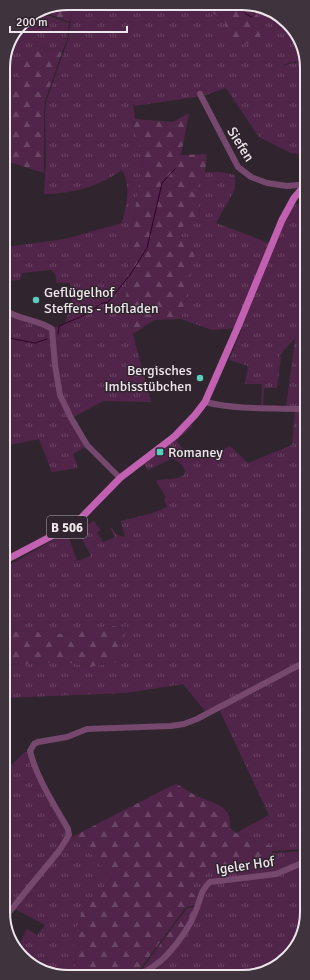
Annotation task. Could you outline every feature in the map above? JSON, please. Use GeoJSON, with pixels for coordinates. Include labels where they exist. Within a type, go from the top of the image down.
{"type":"FeatureCollection","features":[{"type":"Feature","properties":{"kind":"main road","name":"B 506"},"geometry":{"type":"LineString","coordinates":[[10,558],[82,517],[120,478],[174,436],[195,415],[205,402],[282,220],[294,198],[300,191]]}},
{"type":"Feature","properties":{"kind":"street","name":"Siefen"},"geometry":{"type":"LineString","coordinates":[[200,94],[238,167],[251,177],[267,184],[287,186],[300,185]]}},
{"type":"Feature","properties":{"kind":"street"},"geometry":{"type":"LineString","coordinates":[[10,313],[46,325],[52,329],[60,395],[71,418],[87,445],[120,478]]}},
{"type":"Feature","properties":{"kind":"street"},"geometry":{"type":"LineString","coordinates":[[205,402],[240,408],[300,409]]}},
{"type":"Feature","properties":{"kind":"street"},"geometry":{"type":"LineString","coordinates":[[10,911],[59,851],[69,835],[68,829],[42,782],[32,760],[30,751],[34,744],[44,740],[67,737],[87,729],[171,726],[184,724],[197,719],[300,665]]}},
{"type":"Feature","properties":{"kind":"street","name":"Igeler Hof"},"geometry":{"type":"LineString","coordinates":[[148,970],[167,955],[177,942],[194,915],[203,890],[210,882],[276,874],[300,863]]}},
{"type":"Feature","properties":{"kind":"green space"},"geometry":{"type":"Polygon","coordinates":[[[72,10],[209,10],[226,22],[257,15],[253,11],[271,18],[288,33],[297,49],[299,61],[284,65],[299,62],[300,68],[300,154],[291,153],[259,137],[226,88],[203,96],[134,106],[133,103],[130,103],[129,108],[143,160],[130,240],[126,297],[131,327],[151,402],[103,401],[72,418],[63,395],[57,365],[54,328],[65,323],[72,302],[70,283],[57,283],[55,274],[51,270],[22,273],[20,280],[10,281],[10,246],[65,239],[122,223],[127,196],[127,183],[122,170],[95,185],[75,191],[44,194],[46,162],[46,102],[68,40],[72,10]]]}},
{"type":"Feature","properties":{"kind":"green space"},"geometry":{"type":"Polygon","coordinates":[[[72,10],[70,22],[48,13],[72,10]]]}},
{"type":"Feature","properties":{"kind":"green space"},"geometry":{"type":"Polygon","coordinates":[[[209,10],[253,11],[257,15],[262,47],[225,38],[225,22],[209,10]]]}},
{"type":"Feature","properties":{"kind":"green space"},"geometry":{"type":"Polygon","coordinates":[[[45,14],[69,23],[67,40],[62,52],[34,45],[11,91],[11,57],[14,46],[27,27],[45,14]]]}},
{"type":"Feature","properties":{"kind":"green space"},"geometry":{"type":"Polygon","coordinates":[[[34,45],[62,52],[45,101],[44,173],[10,162],[11,91],[34,45]]]}},
{"type":"Feature","properties":{"kind":"green space"},"geometry":{"type":"Polygon","coordinates":[[[130,103],[133,103],[135,119],[173,122],[189,113],[181,155],[207,154],[205,172],[198,186],[200,221],[186,219],[180,236],[195,254],[181,319],[154,320],[133,334],[126,297],[130,240],[143,160],[129,108],[130,103]]]}},
{"type":"Feature","properties":{"kind":"green space"},"geometry":{"type":"Polygon","coordinates":[[[205,172],[221,172],[235,175],[235,189],[216,223],[269,243],[237,328],[212,330],[181,319],[194,254],[180,237],[186,219],[200,221],[198,186],[205,172]]]}},
{"type":"Feature","properties":{"kind":"green space"},"geometry":{"type":"Polygon","coordinates":[[[300,203],[300,408],[286,407],[295,338],[279,356],[281,357],[277,388],[264,388],[263,408],[261,408],[262,384],[245,384],[248,366],[229,360],[242,329],[238,329],[283,222],[294,206],[300,203]]]}},
{"type":"Feature","properties":{"kind":"green space"},"geometry":{"type":"Polygon","coordinates":[[[10,312],[52,330],[61,395],[87,446],[73,454],[78,468],[52,472],[39,439],[10,445],[10,312]]]}},
{"type":"Feature","properties":{"kind":"green space"},"geometry":{"type":"Polygon","coordinates":[[[295,410],[300,410],[300,664],[206,712],[183,684],[126,693],[10,698],[10,665],[65,662],[90,667],[118,662],[127,626],[123,628],[113,626],[60,634],[49,631],[10,631],[10,565],[67,532],[77,561],[91,556],[75,526],[83,520],[87,525],[93,521],[101,530],[97,532],[103,542],[115,537],[110,528],[112,528],[117,535],[125,537],[121,521],[153,513],[167,507],[164,499],[166,497],[156,481],[182,476],[185,473],[185,470],[179,462],[171,459],[148,470],[144,464],[142,465],[160,452],[191,425],[193,426],[176,440],[192,461],[206,453],[210,457],[230,446],[248,463],[292,445],[295,410]]]}},
{"type":"Feature","properties":{"kind":"green space"},"geometry":{"type":"Polygon","coordinates":[[[202,449],[206,453],[192,461],[190,458],[202,449]]]}},
{"type":"Feature","properties":{"kind":"green space"},"geometry":{"type":"Polygon","coordinates":[[[113,626],[123,628],[127,626],[118,662],[90,667],[65,662],[10,665],[10,631],[49,631],[60,634],[113,626]]]}},
{"type":"Feature","properties":{"kind":"green space"},"geometry":{"type":"Polygon","coordinates":[[[300,667],[300,849],[273,851],[274,847],[236,833],[269,815],[219,709],[300,667]]]}},
{"type":"Feature","properties":{"kind":"green space"},"geometry":{"type":"Polygon","coordinates":[[[25,752],[28,752],[67,831],[64,841],[13,905],[10,904],[10,766],[25,752]]]}},
{"type":"Feature","properties":{"kind":"green space"},"geometry":{"type":"Polygon","coordinates":[[[177,784],[194,795],[220,806],[228,814],[230,828],[236,833],[274,847],[271,856],[260,861],[233,863],[208,869],[208,873],[184,886],[199,899],[197,905],[186,907],[139,970],[74,970],[76,958],[73,933],[80,922],[81,912],[112,879],[77,839],[72,837],[177,784]]]}},
{"type":"Feature","properties":{"kind":"green space"},"geometry":{"type":"Polygon","coordinates":[[[72,837],[77,839],[112,879],[81,912],[80,922],[73,933],[76,958],[74,970],[49,967],[27,953],[20,944],[27,929],[37,935],[45,925],[13,908],[72,837]]]}},
{"type":"Feature","properties":{"kind":"green space"},"geometry":{"type":"Polygon","coordinates":[[[300,851],[300,863],[282,871],[214,880],[199,899],[184,886],[208,873],[208,869],[233,863],[260,861],[271,856],[272,853],[300,851]]]}},
{"type":"Feature","properties":{"kind":"green space"},"geometry":{"type":"Polygon","coordinates":[[[300,865],[299,923],[296,934],[290,944],[277,958],[261,967],[253,969],[155,970],[177,947],[209,884],[270,876],[300,865]]]}},
{"type":"Feature","properties":{"kind":"green space"},"geometry":{"type":"Polygon","coordinates":[[[196,907],[177,942],[157,964],[145,970],[141,970],[187,908],[196,907]]]}},
{"type":"Feature","properties":{"kind":"waterway"},"geometry":{"type":"LineString","coordinates":[[243,10],[247,15],[252,17]]}},
{"type":"Feature","properties":{"kind":"waterway"},"geometry":{"type":"LineString","coordinates":[[58,334],[59,326],[87,314],[102,303],[108,302],[130,275],[147,248],[162,183],[175,169]]}},
{"type":"Feature","properties":{"kind":"waterway"},"geometry":{"type":"LineString","coordinates":[[10,338],[35,343],[47,339]]}},
{"type":"Feature","properties":{"kind":"place","name":"Geflügelhof Steffens - Hofladen"},"geometry":{"type":"Point","coordinates":[36,300]}},
{"type":"Feature","properties":{"kind":"place","name":"Bergisches Imbisstübchen"},"geometry":{"type":"Point","coordinates":[200,378]}},
{"type":"Feature","properties":{"kind":"place","name":"Romaney"},"geometry":{"type":"Point","coordinates":[160,452]}}]}
